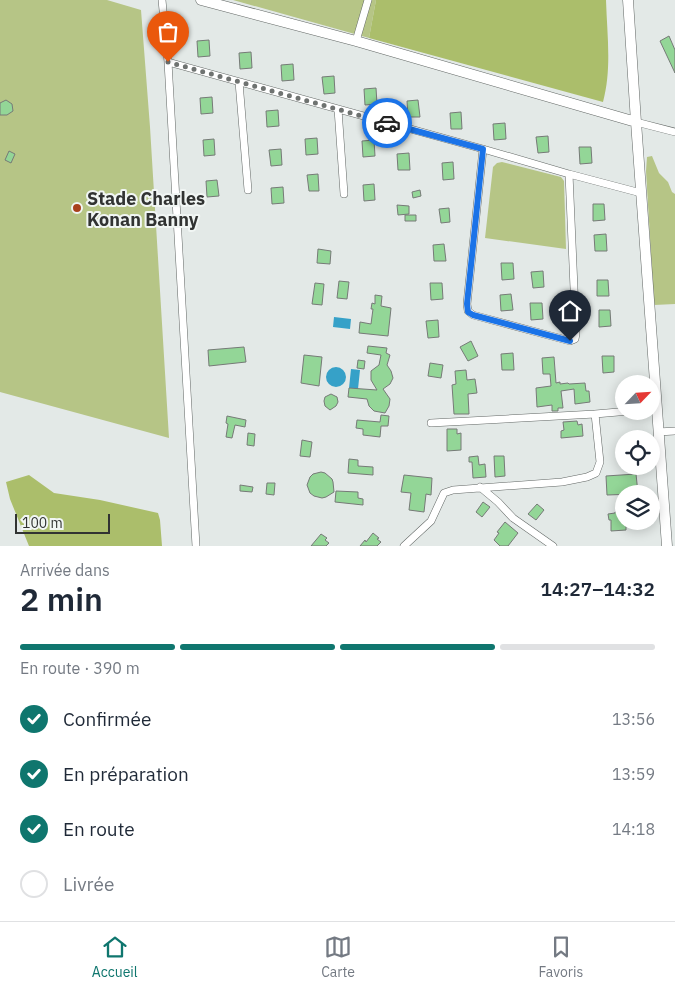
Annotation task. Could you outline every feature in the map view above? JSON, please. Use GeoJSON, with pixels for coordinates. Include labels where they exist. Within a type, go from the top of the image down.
{"type":"FeatureCollection","features":[{"type":"Feature","properties":{"kind":"street"},"geometry":{"type":"LineString","coordinates":[[162,0],[168,62],[196,546]]}},
{"type":"Feature","properties":{"kind":"street"},"geometry":{"type":"LineString","coordinates":[[202,0],[356,41],[675,132]]}},
{"type":"Feature","properties":{"kind":"street"},"geometry":{"type":"LineString","coordinates":[[356,41],[368,0]]}},
{"type":"Feature","properties":{"kind":"street"},"geometry":{"type":"LineString","coordinates":[[628,0],[652,375]]}},
{"type":"Feature","properties":{"kind":"street"},"geometry":{"type":"LineString","coordinates":[[168,62],[641,193]]}},
{"type":"Feature","properties":{"kind":"street"},"geometry":{"type":"LineString","coordinates":[[239,82],[248,190]]}},
{"type":"Feature","properties":{"kind":"street"},"geometry":{"type":"LineString","coordinates":[[338,109],[344,194]]}},
{"type":"Feature","properties":{"kind":"street"},"geometry":{"type":"LineString","coordinates":[[483,149],[467,304],[468,312],[473,315],[570,341],[575,338],[576,334],[569,174]]}},
{"type":"Feature","properties":{"kind":"street"},"geometry":{"type":"LineString","coordinates":[[431,423],[615,412]]}},
{"type":"Feature","properties":{"kind":"street"},"geometry":{"type":"LineString","coordinates":[[404,546],[431,520],[444,493],[480,487],[562,482],[588,477],[596,473],[600,462],[595,414]]}},
{"type":"Feature","properties":{"kind":"street"},"geometry":{"type":"LineString","coordinates":[[660,432],[675,430]]}},
{"type":"Feature","properties":{"kind":"street"},"geometry":{"type":"LineString","coordinates":[[660,457],[667,546]]}},
{"type":"Feature","properties":{"kind":"street"},"geometry":{"type":"LineString","coordinates":[[480,487],[513,518],[552,546]]}},
{"type":"Feature","properties":{"kind":"green space","name":"Stade Charles Konan Banny"},"geometry":{"type":"Polygon","coordinates":[[[0,0],[107,0],[141,10],[169,438],[0,392],[0,0]]]}},
{"type":"Feature","properties":{"kind":"green space"},"geometry":{"type":"Polygon","coordinates":[[[233,0],[376,0],[369,38],[233,0]]]}},
{"type":"Feature","properties":{"kind":"green space"},"geometry":{"type":"Polygon","coordinates":[[[376,0],[606,0],[608,64],[603,102],[369,38],[376,0]]]}},
{"type":"Feature","properties":{"kind":"green space"},"geometry":{"type":"Polygon","coordinates":[[[652,156],[659,173],[668,182],[672,192],[675,194],[675,304],[654,305],[646,171],[647,157],[652,156]]]}},
{"type":"Feature","properties":{"kind":"green space"},"geometry":{"type":"Polygon","coordinates":[[[502,162],[561,177],[564,181],[566,249],[485,238],[493,167],[497,163],[502,162]]]}},
{"type":"Feature","properties":{"kind":"green space"},"geometry":{"type":"Polygon","coordinates":[[[29,475],[54,493],[100,500],[158,513],[162,546],[29,546],[10,499],[6,482],[29,475]]]}},
{"type":"Feature","properties":{"kind":"water"},"geometry":{"type":"Polygon","coordinates":[[[334,317],[351,319],[350,329],[333,327],[334,317]]]}},
{"type":"Feature","properties":{"kind":"water"},"geometry":{"type":"Polygon","coordinates":[[[336,367],[343,370],[346,377],[343,384],[336,387],[329,384],[326,377],[329,370],[336,367]]]}},
{"type":"Feature","properties":{"kind":"water"},"geometry":{"type":"Polygon","coordinates":[[[351,369],[360,370],[358,389],[349,388],[351,369]]]}},
{"type":"Feature","properties":{"kind":"building"},"geometry":{"type":"Polygon","coordinates":[[[669,36],[675,50],[675,73],[660,41],[669,36]]]}},
{"type":"Feature","properties":{"kind":"building"},"geometry":{"type":"Polygon","coordinates":[[[209,40],[210,56],[198,57],[197,41],[209,40]]]}},
{"type":"Feature","properties":{"kind":"building"},"geometry":{"type":"Polygon","coordinates":[[[251,52],[252,68],[240,69],[239,53],[251,52]]]}},
{"type":"Feature","properties":{"kind":"building"},"geometry":{"type":"Polygon","coordinates":[[[293,64],[294,80],[282,81],[281,65],[293,64]]]}},
{"type":"Feature","properties":{"kind":"building"},"geometry":{"type":"Polygon","coordinates":[[[334,76],[335,93],[324,94],[322,77],[334,76]]]}},
{"type":"Feature","properties":{"kind":"building"},"geometry":{"type":"Polygon","coordinates":[[[376,88],[377,104],[365,105],[364,89],[376,88]]]}},
{"type":"Feature","properties":{"kind":"building"},"geometry":{"type":"Polygon","coordinates":[[[212,97],[213,113],[201,114],[200,98],[212,97]]]}},
{"type":"Feature","properties":{"kind":"building"},"geometry":{"type":"Polygon","coordinates":[[[6,100],[12,104],[13,111],[7,115],[0,115],[0,103],[6,100]]]}},
{"type":"Feature","properties":{"kind":"building"},"geometry":{"type":"Polygon","coordinates":[[[418,100],[420,117],[408,117],[407,101],[418,100]]]}},
{"type":"Feature","properties":{"kind":"building"},"geometry":{"type":"Polygon","coordinates":[[[278,110],[279,126],[267,127],[266,111],[278,110]]]}},
{"type":"Feature","properties":{"kind":"building"},"geometry":{"type":"Polygon","coordinates":[[[461,112],[462,129],[451,129],[450,113],[461,112]]]}},
{"type":"Feature","properties":{"kind":"building"},"geometry":{"type":"Polygon","coordinates":[[[505,123],[506,139],[494,140],[493,124],[505,123]]]}},
{"type":"Feature","properties":{"kind":"building"},"geometry":{"type":"Polygon","coordinates":[[[548,136],[549,152],[538,153],[536,137],[548,136]]]}},
{"type":"Feature","properties":{"kind":"building"},"geometry":{"type":"Polygon","coordinates":[[[317,138],[318,154],[306,155],[305,139],[317,138]]]}},
{"type":"Feature","properties":{"kind":"building"},"geometry":{"type":"Polygon","coordinates":[[[214,139],[215,155],[204,156],[203,140],[214,139]]]}},
{"type":"Feature","properties":{"kind":"building"},"geometry":{"type":"Polygon","coordinates":[[[374,140],[375,156],[363,157],[362,141],[374,140]]]}},
{"type":"Feature","properties":{"kind":"building"},"geometry":{"type":"Polygon","coordinates":[[[579,147],[591,147],[592,163],[580,164],[579,147]]]}},
{"type":"Feature","properties":{"kind":"building"},"geometry":{"type":"Polygon","coordinates":[[[281,149],[282,165],[271,166],[269,150],[281,149]]]}},
{"type":"Feature","properties":{"kind":"building"},"geometry":{"type":"Polygon","coordinates":[[[9,151],[15,154],[11,163],[5,160],[9,151]]]}},
{"type":"Feature","properties":{"kind":"building"},"geometry":{"type":"Polygon","coordinates":[[[409,153],[410,170],[398,170],[397,154],[409,153]]]}},
{"type":"Feature","properties":{"kind":"building"},"geometry":{"type":"Polygon","coordinates":[[[453,162],[454,179],[443,180],[442,163],[453,162]]]}},
{"type":"Feature","properties":{"kind":"building"},"geometry":{"type":"Polygon","coordinates":[[[318,174],[319,191],[309,191],[307,175],[318,174]]]}},
{"type":"Feature","properties":{"kind":"building"},"geometry":{"type":"Polygon","coordinates":[[[217,180],[219,196],[207,197],[206,181],[217,180]]]}},
{"type":"Feature","properties":{"kind":"building"},"geometry":{"type":"Polygon","coordinates":[[[374,184],[375,200],[364,201],[363,185],[374,184]]]}},
{"type":"Feature","properties":{"kind":"building"},"geometry":{"type":"Polygon","coordinates":[[[283,187],[284,203],[272,204],[271,188],[283,187]]]}},
{"type":"Feature","properties":{"kind":"building"},"geometry":{"type":"Polygon","coordinates":[[[420,190],[421,196],[413,198],[412,192],[420,190]]]}},
{"type":"Feature","properties":{"kind":"building"},"geometry":{"type":"Polygon","coordinates":[[[593,204],[604,204],[605,220],[593,221],[593,204]]]}},
{"type":"Feature","properties":{"kind":"building"},"geometry":{"type":"Polygon","coordinates":[[[397,205],[409,206],[409,214],[398,215],[397,205]]]}},
{"type":"Feature","properties":{"kind":"building"},"geometry":{"type":"Polygon","coordinates":[[[449,208],[450,222],[441,223],[439,209],[449,208]]]}},
{"type":"Feature","properties":{"kind":"building"},"geometry":{"type":"Polygon","coordinates":[[[405,215],[416,215],[416,221],[405,221],[405,215]]]}},
{"type":"Feature","properties":{"kind":"building"},"geometry":{"type":"Polygon","coordinates":[[[606,234],[607,251],[595,251],[594,235],[606,234]]]}},
{"type":"Feature","properties":{"kind":"building"},"geometry":{"type":"Polygon","coordinates":[[[444,244],[446,261],[434,261],[433,245],[444,244]]]}},
{"type":"Feature","properties":{"kind":"building"},"geometry":{"type":"Polygon","coordinates":[[[318,249],[331,251],[330,264],[317,263],[318,249]]]}},
{"type":"Feature","properties":{"kind":"building"},"geometry":{"type":"Polygon","coordinates":[[[501,263],[513,263],[514,279],[502,280],[501,263]]]}},
{"type":"Feature","properties":{"kind":"building"},"geometry":{"type":"Polygon","coordinates":[[[543,271],[544,287],[533,288],[531,272],[543,271]]]}},
{"type":"Feature","properties":{"kind":"building"},"geometry":{"type":"Polygon","coordinates":[[[597,280],[608,280],[609,296],[597,296],[597,280]]]}},
{"type":"Feature","properties":{"kind":"building"},"geometry":{"type":"Polygon","coordinates":[[[339,281],[349,282],[347,299],[337,298],[339,281]]]}},
{"type":"Feature","properties":{"kind":"building"},"geometry":{"type":"Polygon","coordinates":[[[315,283],[324,284],[322,305],[312,304],[315,283]]]}},
{"type":"Feature","properties":{"kind":"building"},"geometry":{"type":"Polygon","coordinates":[[[430,283],[442,283],[443,299],[431,300],[430,283]]]}},
{"type":"Feature","properties":{"kind":"building"},"geometry":{"type":"Polygon","coordinates":[[[511,294],[513,310],[501,311],[500,295],[511,294]]]}},
{"type":"Feature","properties":{"kind":"building"},"geometry":{"type":"Polygon","coordinates":[[[375,295],[382,296],[381,306],[391,308],[388,336],[359,333],[360,322],[371,324],[373,309],[371,309],[372,303],[375,304],[375,295]]]}},
{"type":"Feature","properties":{"kind":"building"},"geometry":{"type":"Polygon","coordinates":[[[530,303],[542,303],[543,319],[531,320],[530,303]]]}},
{"type":"Feature","properties":{"kind":"building"},"geometry":{"type":"Polygon","coordinates":[[[599,310],[610,310],[611,326],[599,327],[599,310]]]}},
{"type":"Feature","properties":{"kind":"building"},"geometry":{"type":"Polygon","coordinates":[[[438,320],[439,337],[428,338],[426,321],[438,320]]]}},
{"type":"Feature","properties":{"kind":"building"},"geometry":{"type":"Polygon","coordinates":[[[471,341],[478,356],[468,361],[460,347],[471,341]]]}},
{"type":"Feature","properties":{"kind":"building"},"geometry":{"type":"Polygon","coordinates":[[[368,346],[387,348],[386,353],[390,355],[387,365],[393,378],[390,384],[383,389],[390,399],[385,413],[374,411],[369,406],[367,399],[348,397],[349,388],[377,390],[371,380],[371,371],[379,365],[381,355],[367,353],[368,346]]]}},
{"type":"Feature","properties":{"kind":"building"},"geometry":{"type":"Polygon","coordinates":[[[244,347],[246,362],[209,366],[208,350],[244,347]]]}},
{"type":"Feature","properties":{"kind":"building"},"geometry":{"type":"Polygon","coordinates":[[[513,353],[514,370],[502,370],[501,354],[513,353]]]}},
{"type":"Feature","properties":{"kind":"building"},"geometry":{"type":"Polygon","coordinates":[[[304,355],[322,357],[319,386],[301,383],[304,355]]]}},
{"type":"Feature","properties":{"kind":"building"},"geometry":{"type":"Polygon","coordinates":[[[602,356],[614,356],[614,372],[603,373],[602,356]]]}},
{"type":"Feature","properties":{"kind":"building"},"geometry":{"type":"Polygon","coordinates":[[[554,357],[556,383],[585,383],[586,391],[589,391],[590,402],[575,404],[574,389],[561,391],[563,408],[558,408],[558,411],[552,411],[552,405],[537,407],[536,388],[551,386],[550,374],[543,374],[542,358],[554,357]]]}},
{"type":"Feature","properties":{"kind":"building"},"geometry":{"type":"Polygon","coordinates":[[[358,360],[365,361],[364,369],[357,368],[358,360]]]}},
{"type":"Feature","properties":{"kind":"building"},"geometry":{"type":"Polygon","coordinates":[[[430,363],[443,365],[441,378],[428,376],[430,363]]]}},
{"type":"Feature","properties":{"kind":"building"},"geometry":{"type":"Polygon","coordinates":[[[466,370],[467,380],[475,379],[477,393],[468,394],[469,414],[454,414],[452,385],[456,384],[455,371],[466,370]]]}},
{"type":"Feature","properties":{"kind":"building"},"geometry":{"type":"Polygon","coordinates":[[[331,394],[337,397],[338,402],[330,410],[325,406],[324,401],[325,397],[331,394]]]}},
{"type":"Feature","properties":{"kind":"building"},"geometry":{"type":"Polygon","coordinates":[[[381,415],[389,416],[388,426],[381,426],[380,437],[363,435],[363,429],[356,428],[357,420],[380,422],[381,415]]]}},
{"type":"Feature","properties":{"kind":"building"},"geometry":{"type":"Polygon","coordinates":[[[227,416],[246,420],[245,427],[235,425],[232,438],[226,437],[227,416]]]}},
{"type":"Feature","properties":{"kind":"building"},"geometry":{"type":"Polygon","coordinates":[[[577,421],[578,425],[582,424],[583,436],[561,438],[561,431],[564,430],[563,422],[577,421]]]}},
{"type":"Feature","properties":{"kind":"building"},"geometry":{"type":"Polygon","coordinates":[[[447,429],[457,429],[457,434],[461,433],[461,450],[447,451],[447,429]]]}},
{"type":"Feature","properties":{"kind":"building"},"geometry":{"type":"Polygon","coordinates":[[[248,433],[255,434],[254,446],[247,445],[248,433]]]}},
{"type":"Feature","properties":{"kind":"building"},"geometry":{"type":"Polygon","coordinates":[[[302,440],[312,442],[310,457],[300,456],[302,440]]]}},
{"type":"Feature","properties":{"kind":"building"},"geometry":{"type":"Polygon","coordinates":[[[478,456],[479,465],[485,464],[486,477],[473,478],[472,462],[469,462],[469,457],[478,456]]]}},
{"type":"Feature","properties":{"kind":"building"},"geometry":{"type":"Polygon","coordinates":[[[494,456],[504,456],[505,476],[495,477],[494,456]]]}},
{"type":"Feature","properties":{"kind":"building"},"geometry":{"type":"Polygon","coordinates":[[[349,459],[358,460],[358,466],[373,467],[373,475],[348,473],[349,459]]]}},
{"type":"Feature","properties":{"kind":"building"},"geometry":{"type":"Polygon","coordinates":[[[321,472],[332,479],[334,492],[322,498],[310,493],[307,485],[313,474],[321,472]]]}},
{"type":"Feature","properties":{"kind":"building"},"geometry":{"type":"Polygon","coordinates":[[[404,475],[432,478],[431,495],[426,494],[424,512],[409,510],[411,493],[401,492],[404,475]]]}},
{"type":"Feature","properties":{"kind":"building"},"geometry":{"type":"Polygon","coordinates":[[[636,475],[637,485],[615,485],[615,495],[607,495],[606,476],[636,475]]]}},
{"type":"Feature","properties":{"kind":"building"},"geometry":{"type":"Polygon","coordinates":[[[267,483],[275,483],[274,495],[266,494],[267,483]]]}},
{"type":"Feature","properties":{"kind":"building"},"geometry":{"type":"Polygon","coordinates":[[[240,485],[253,487],[252,492],[240,491],[240,485]]]}},
{"type":"Feature","properties":{"kind":"building"},"geometry":{"type":"Polygon","coordinates":[[[336,491],[358,492],[358,498],[363,499],[363,505],[335,502],[336,491]]]}},
{"type":"Feature","properties":{"kind":"building"},"geometry":{"type":"Polygon","coordinates":[[[483,502],[490,507],[482,517],[476,512],[483,502]]]}},
{"type":"Feature","properties":{"kind":"building"},"geometry":{"type":"Polygon","coordinates":[[[537,504],[544,510],[536,520],[528,514],[537,504]]]}},
{"type":"Feature","properties":{"kind":"building"},"geometry":{"type":"Polygon","coordinates":[[[615,513],[615,530],[626,530],[611,531],[611,520],[609,520],[608,514],[615,513]]]}},
{"type":"Feature","properties":{"kind":"building"},"geometry":{"type":"Polygon","coordinates":[[[505,522],[518,533],[508,546],[500,546],[494,540],[499,533],[497,532],[505,522]]]}},
{"type":"Feature","properties":{"kind":"building"},"geometry":{"type":"Polygon","coordinates":[[[373,533],[381,542],[377,546],[360,546],[365,540],[366,542],[373,533]]]}},
{"type":"Feature","properties":{"kind":"building"},"geometry":{"type":"Polygon","coordinates":[[[321,534],[327,538],[325,540],[329,543],[326,546],[311,546],[321,534]]]}},
{"type":"Feature","properties":{"kind":"way so far"},"geometry":{"type":"LineString","coordinates":[[168,62],[387,123]]}},
{"type":"Feature","properties":{"kind":"place","name":"Stade Charles Konan Banny"},"geometry":{"type":"Point","coordinates":[77,208]}},
{"type":"Feature","properties":{"kind":"route"},"geometry":{"type":"LineString","coordinates":[[387,123],[483,149],[467,304],[468,312],[473,315],[570,341]]}}]}
